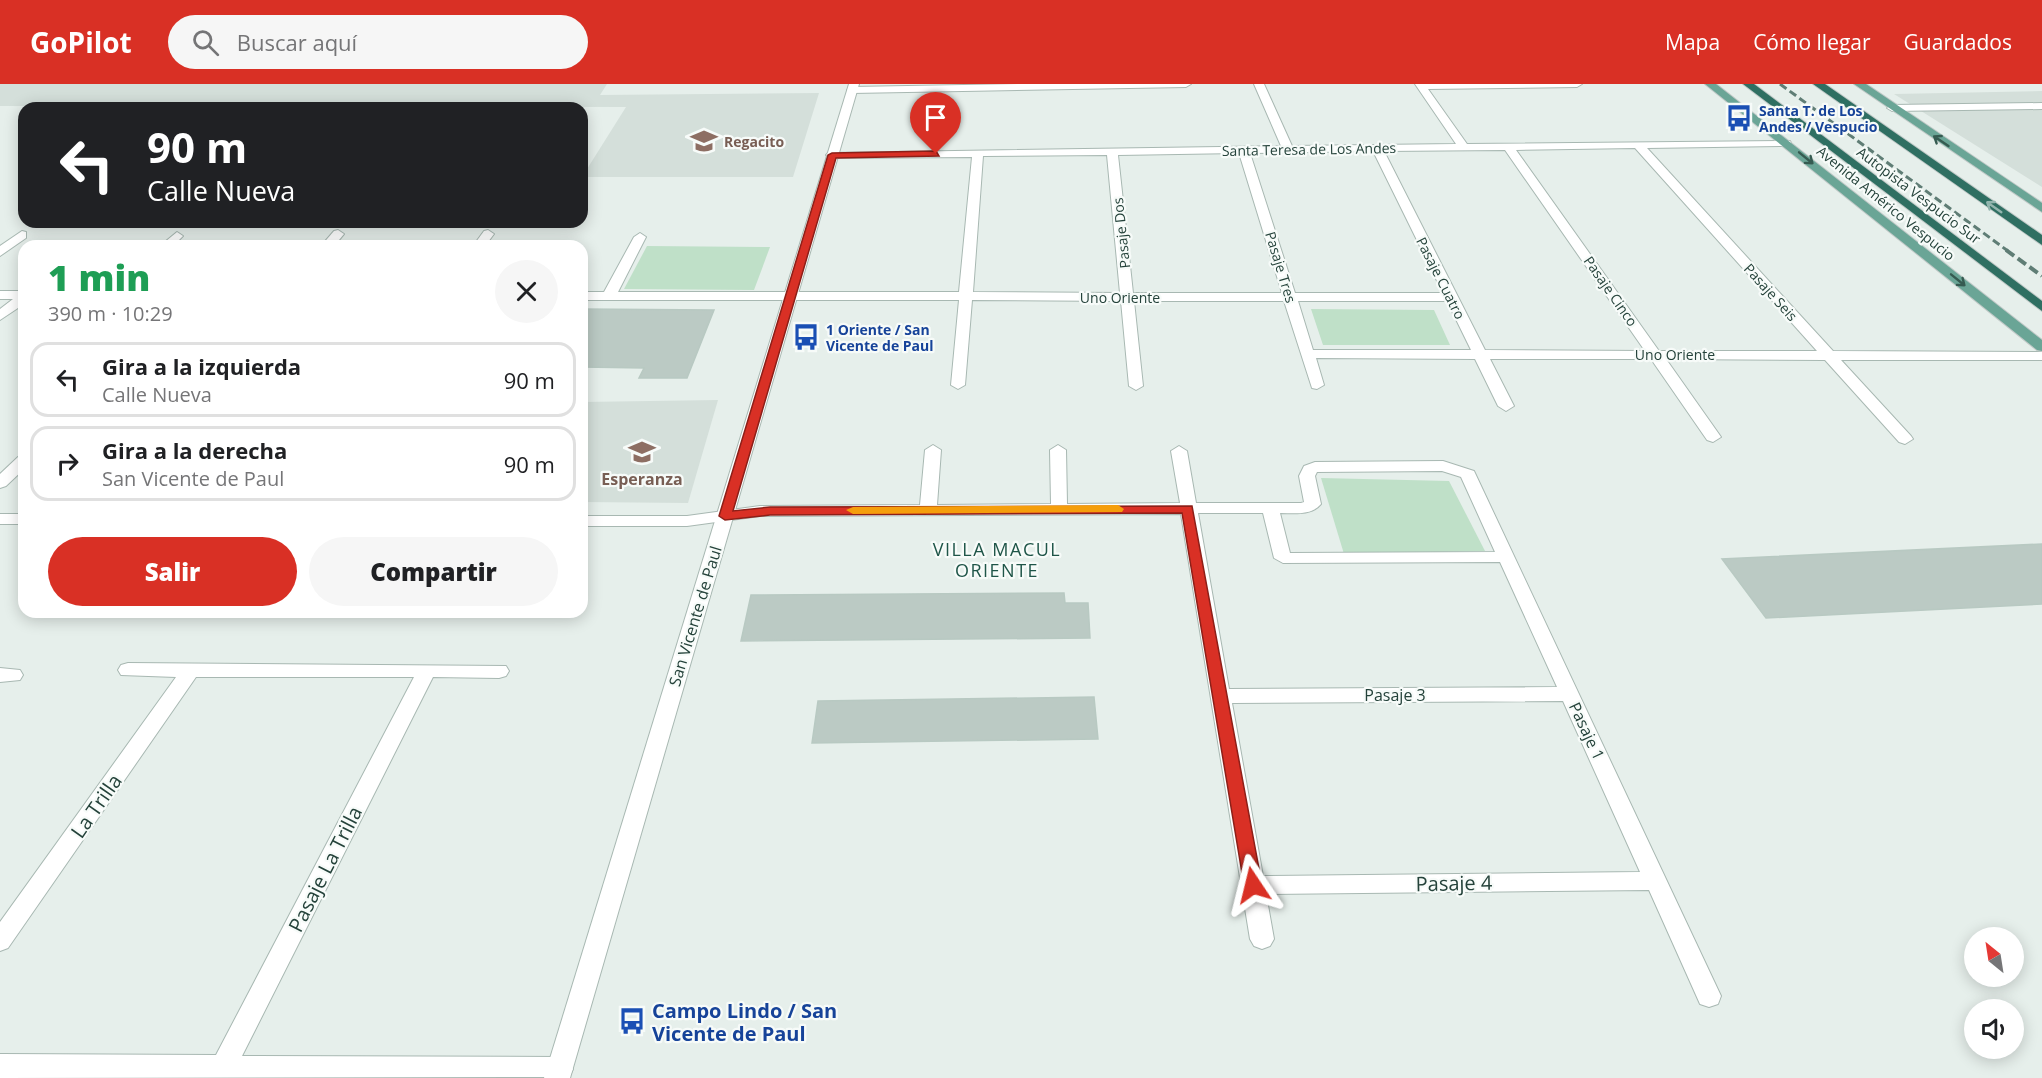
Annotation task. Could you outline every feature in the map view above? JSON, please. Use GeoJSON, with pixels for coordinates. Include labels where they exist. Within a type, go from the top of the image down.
{"type":"FeatureCollection","features":[{"type":"Feature","properties":{"kind":"highway","name":"Autopista Vespucio Sur"},"geometry":{"type":"LineString","coordinates":[[1749,84],[2042,307]]}},
{"type":"Feature","properties":{"kind":"highway","name":"Autopista Vespucio Sur"},"geometry":{"type":"LineString","coordinates":[[1818,84],[2042,241]]}},
{"type":"Feature","properties":{"kind":"main road","name":"Avenida Américo Vespucio"},"geometry":{"type":"LineString","coordinates":[[1710,84],[2042,347]]}},
{"type":"Feature","properties":{"kind":"main road"},"geometry":{"type":"LineString","coordinates":[[1859,84],[2042,208]]}},
{"type":"Feature","properties":{"kind":"street"},"geometry":{"type":"LineString","coordinates":[[853,87],[1186,84]]}},
{"type":"Feature","properties":{"kind":"street"},"geometry":{"type":"LineString","coordinates":[[1259,84],[1288,149]]}},
{"type":"Feature","properties":{"kind":"street"},"geometry":{"type":"LineString","coordinates":[[1420,85],[1577,84]]}},
{"type":"Feature","properties":{"kind":"street"},"geometry":{"type":"LineString","coordinates":[[1420,85],[1464,147]]}},
{"type":"Feature","properties":{"kind":"street","name":"San Vicente de Paul"},"geometry":{"type":"LineString","coordinates":[[559,1073],[853,87]]}},
{"type":"Feature","properties":{"kind":"street"},"geometry":{"type":"LineString","coordinates":[[1892,108],[2042,106]]}},
{"type":"Feature","properties":{"kind":"street","name":"Santa Teresa de Los Andes"},"geometry":{"type":"LineString","coordinates":[[832,155],[1786,143]]}},
{"type":"Feature","properties":{"kind":"street","name":"Pasaje Seis"},"geometry":{"type":"LineString","coordinates":[[1638,145],[1905,439]]}},
{"type":"Feature","properties":{"kind":"street","name":"Pasaje Cinco"},"geometry":{"type":"LineString","coordinates":[[1508,146],[1713,437]]}},
{"type":"Feature","properties":{"kind":"street","name":"Pasaje Cuatro"},"geometry":{"type":"LineString","coordinates":[[1377,148],[1506,406]]}},
{"type":"Feature","properties":{"kind":"street","name":"Pasaje Tres"},"geometry":{"type":"LineString","coordinates":[[1244,150],[1317,385]]}},
{"type":"Feature","properties":{"kind":"street","name":"Pasaje Dos"},"geometry":{"type":"LineString","coordinates":[[1112,152],[1136,386]]}},
{"type":"Feature","properties":{"kind":"street"},"geometry":{"type":"LineString","coordinates":[[958,385],[978,153]]}},
{"type":"Feature","properties":{"kind":"street"},"geometry":{"type":"LineString","coordinates":[[332,240],[338,234]]}},
{"type":"Feature","properties":{"kind":"street"},"geometry":{"type":"LineString","coordinates":[[484,240],[488,234]]}},
{"type":"Feature","properties":{"kind":"street"},"geometry":{"type":"LineString","coordinates":[[0,252],[22,235]]}},
{"type":"Feature","properties":{"kind":"street"},"geometry":{"type":"LineString","coordinates":[[173,240],[177,236]]}},
{"type":"Feature","properties":{"kind":"street"},"geometry":{"type":"LineString","coordinates":[[609,296],[640,237]]}},
{"type":"Feature","properties":{"kind":"street"},"geometry":{"type":"LineString","coordinates":[[0,295],[18,296]]}},
{"type":"Feature","properties":{"kind":"street","name":"Uno Oriente"},"geometry":{"type":"LineString","coordinates":[[588,296],[1450,297]]}},
{"type":"Feature","properties":{"kind":"street"},"geometry":{"type":"LineString","coordinates":[[0,316],[18,301]]}},
{"type":"Feature","properties":{"kind":"street","name":"Uno Oriente"},"geometry":{"type":"LineString","coordinates":[[1308,354],[2042,356]]}},
{"type":"Feature","properties":{"kind":"street"},"geometry":{"type":"LineString","coordinates":[[927,510],[933,450]]}},
{"type":"Feature","properties":{"kind":"street"},"geometry":{"type":"LineString","coordinates":[[1058,450],[1059,509]]}},
{"type":"Feature","properties":{"kind":"street"},"geometry":{"type":"LineString","coordinates":[[1179,451],[1262,939]]}},
{"type":"Feature","properties":{"kind":"street"},"geometry":{"type":"LineString","coordinates":[[0,483],[18,466]]}},
{"type":"Feature","properties":{"kind":"street","name":"Pasaje 1"},"geometry":{"type":"LineString","coordinates":[[1270,508],[1304,508],[1313,504],[1306,476],[1310,469],[1315,467],[1443,466],[1461,470],[1472,480],[1709,996]]}},
{"type":"Feature","properties":{"kind":"street"},"geometry":{"type":"LineString","coordinates":[[588,521],[687,521],[760,511],[1270,508],[1283,558],[1507,557]]}},
{"type":"Feature","properties":{"kind":"street"},"geometry":{"type":"LineString","coordinates":[[0,519],[18,519]]}},
{"type":"Feature","properties":{"kind":"street"},"geometry":{"type":"LineString","coordinates":[[128,670],[499,671]]}},
{"type":"Feature","properties":{"kind":"street","name":"La Trilla"},"geometry":{"type":"LineString","coordinates":[[0,941],[191,670]]}},
{"type":"Feature","properties":{"kind":"street","name":"Pasaje La Trilla"},"geometry":{"type":"LineString","coordinates":[[222,1067],[427,671]]}},
{"type":"Feature","properties":{"kind":"street","name":"Pasaje 3"},"geometry":{"type":"LineString","coordinates":[[1221,696],[1570,694]]}},
{"type":"Feature","properties":{"kind":"street","name":"Pasaje 4"},"geometry":{"type":"LineString","coordinates":[[1253,885],[1655,881]]}},
{"type":"Feature","properties":{"kind":"street"},"geometry":{"type":"LineString","coordinates":[[0,1066],[22,1072],[222,1067],[559,1073]]}},
{"type":"Feature","properties":{"kind":"shaded area","name":"Regacito"},"geometry":{"type":"Polygon","coordinates":[[[0,84],[607,84],[600,95],[819,93],[793,177],[588,177],[588,167],[626,107],[588,107],[588,102],[18,102],[18,106],[0,106],[0,84]]]}},
{"type":"Feature","properties":{"kind":"shaded area"},"geometry":{"type":"Polygon","coordinates":[[[2042,91],[2042,187],[1894,94],[2042,91]]]}},
{"type":"Feature","properties":{"kind":"shaded area","name":"Esperanza"},"geometry":{"type":"Polygon","coordinates":[[[718,400],[688,503],[588,502],[588,402],[718,400]]]}},
{"type":"Feature","properties":{"kind":"green space"},"geometry":{"type":"Polygon","coordinates":[[[647,246],[770,247],[754,290],[624,289],[647,246]]]}},
{"type":"Feature","properties":{"kind":"green space"},"geometry":{"type":"Polygon","coordinates":[[[1311,309],[1434,310],[1450,345],[1323,345],[1311,309]]]}},
{"type":"Feature","properties":{"kind":"green space"},"geometry":{"type":"Polygon","coordinates":[[[1321,478],[1449,481],[1485,551],[1344,554],[1321,478]]]}},
{"type":"Feature","properties":{"kind":"building"},"geometry":{"type":"Polygon","coordinates":[[[588,309],[714,310],[687,378],[639,378],[644,368],[588,367],[588,309]]]}},
{"type":"Feature","properties":{"kind":"building"},"geometry":{"type":"Polygon","coordinates":[[[2042,544],[2042,604],[1766,618],[1722,559],[2042,544]]]}},
{"type":"Feature","properties":{"kind":"building"},"geometry":{"type":"Polygon","coordinates":[[[1064,593],[1065,603],[1088,603],[1090,638],[741,641],[751,595],[1064,593]]]}},
{"type":"Feature","properties":{"kind":"building"},"geometry":{"type":"Polygon","coordinates":[[[1094,697],[1098,739],[812,743],[818,701],[1094,697]]]}},
{"type":"Feature","properties":{"kind":"railway"},"geometry":{"type":"LineString","coordinates":[[1780,84],[2008,251]]}},
{"type":"Feature","properties":{"kind":"railway"},"geometry":{"type":"LineString","coordinates":[[2006,250],[2042,276]]}},
{"type":"Feature","properties":{"kind":"slow traffic"},"geometry":{"type":"LineString","coordinates":[[853,510],[1118,509]]}},
{"type":"Feature","properties":{"kind":"place","name":"Santa T. de Los Andes / Vespucio"},"geometry":{"type":"Point","coordinates":[1739,118]}},
{"type":"Feature","properties":{"kind":"place","name":"Regacito"},"geometry":{"type":"Point","coordinates":[704,141]}},
{"type":"Feature","properties":{"kind":"place","name":"1 Oriente / San Vicente de Paul"},"geometry":{"type":"Point","coordinates":[806,337]}},
{"type":"Feature","properties":{"kind":"place","name":"Esperanza"},"geometry":{"type":"Point","coordinates":[642,452]}},
{"type":"Feature","properties":{"kind":"place","name":"Campo Lindo / San Vicente de Paul"},"geometry":{"type":"Point","coordinates":[632,1021]}},
{"type":"Feature","properties":{"kind":"district","name":"VILLA MACUL ORIENTE"},"geometry":{"type":"Point","coordinates":[997,559]}},
{"type":"Feature","properties":{"kind":"route"},"geometry":{"type":"LineString","coordinates":[[936,154],[832,155],[725,516],[760,511],[1188,509],[1253,885]]}}]}
